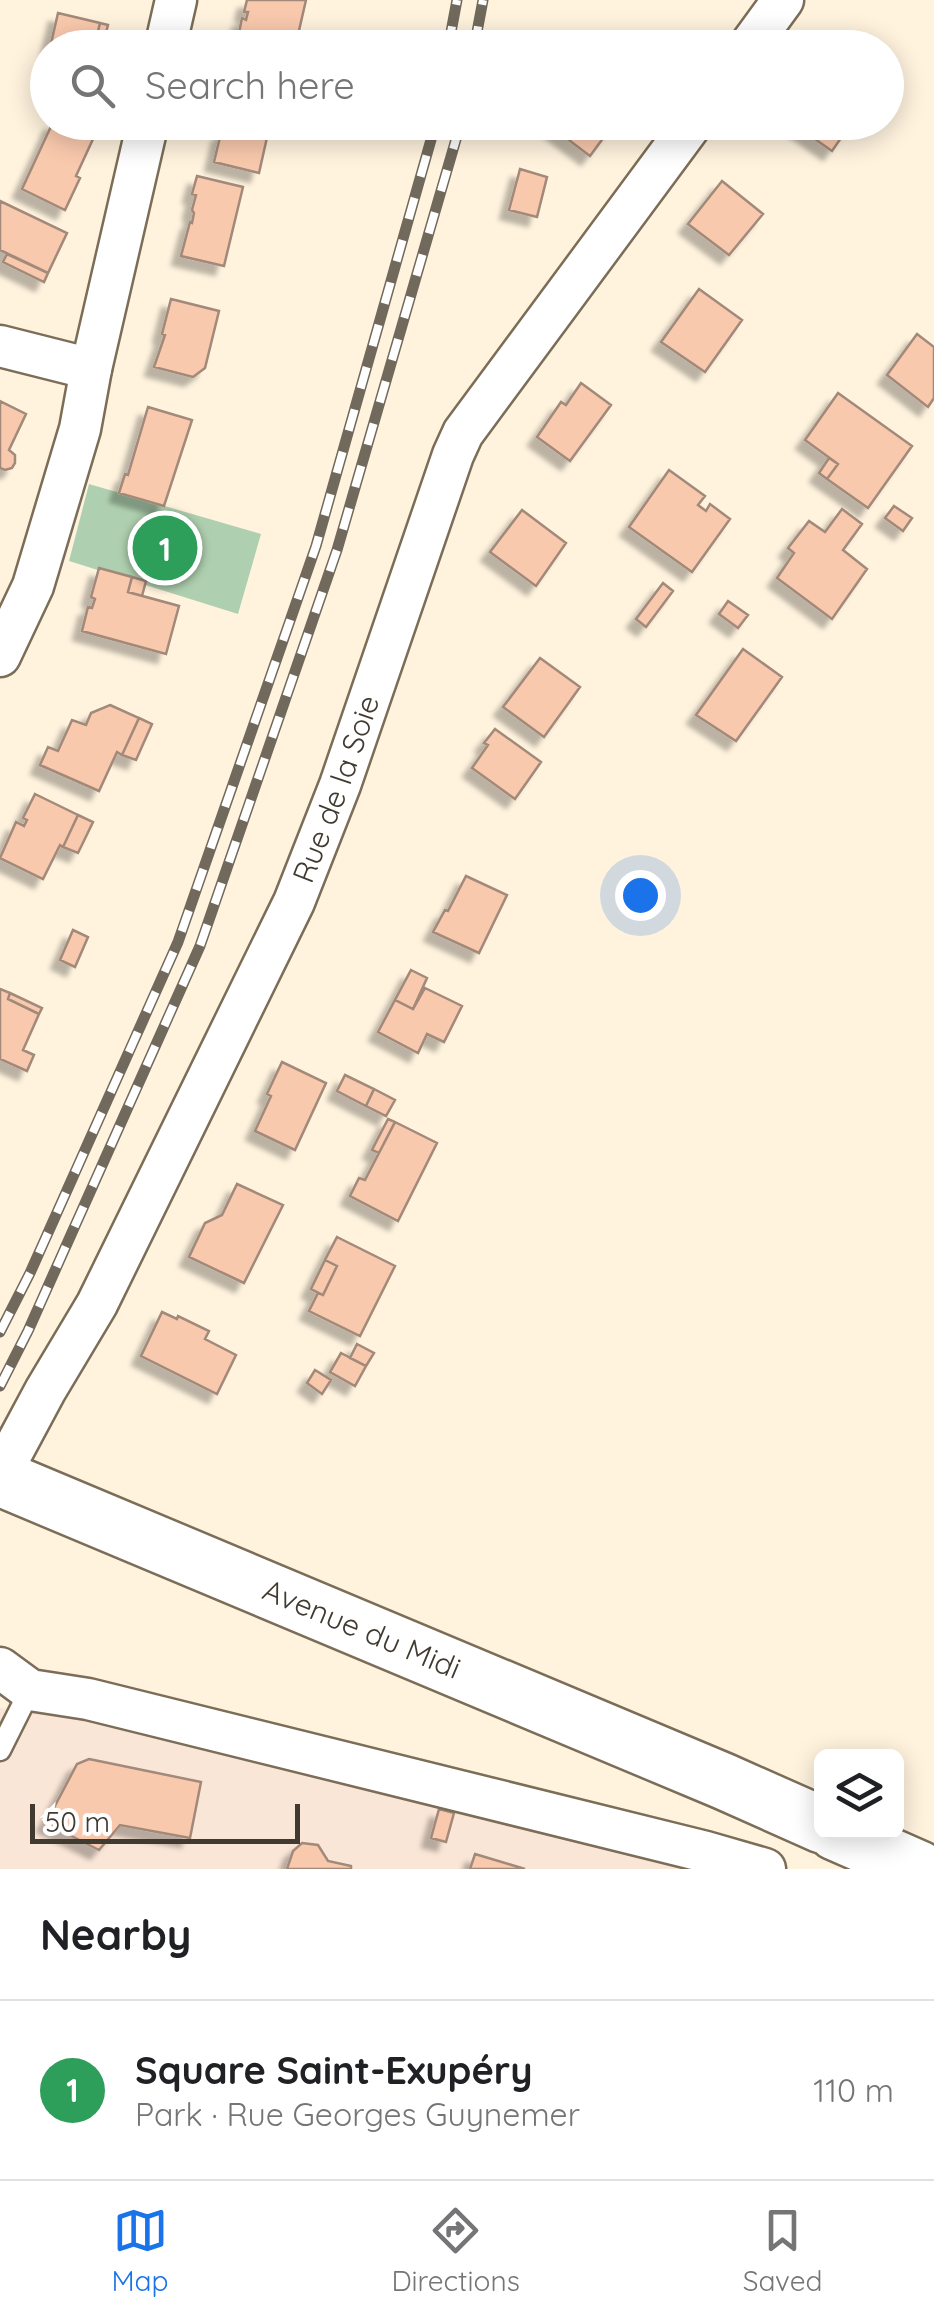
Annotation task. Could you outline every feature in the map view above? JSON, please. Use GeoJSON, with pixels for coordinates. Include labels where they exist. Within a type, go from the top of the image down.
{"type":"FeatureCollection","features":[{"type":"Feature","properties":{"kind":"main road","name":"Avenue du Midi"},"geometry":{"type":"LineString","coordinates":[[6,1479],[814,1821]]}},
{"type":"Feature","properties":{"kind":"main road","name":"Avenue du Midi"},"geometry":{"type":"LineString","coordinates":[[723,1781],[814,1807]]}},
{"type":"Feature","properties":{"kind":"main road"},"geometry":{"type":"LineString","coordinates":[[904,1833],[934,1842]]}},
{"type":"Feature","properties":{"kind":"main road"},"geometry":{"type":"LineString","coordinates":[[851,1839],[918,1869]]}},
{"type":"Feature","properties":{"kind":"street"},"geometry":{"type":"LineString","coordinates":[[169,30],[176,0]]}},
{"type":"Feature","properties":{"kind":"street"},"geometry":{"type":"LineString","coordinates":[[761,30],[783,0]]}},
{"type":"Feature","properties":{"kind":"street"},"geometry":{"type":"LineString","coordinates":[[0,656],[32,586],[80,428],[144,140]]}},
{"type":"Feature","properties":{"kind":"street","name":"Rue de la Soie"},"geometry":{"type":"LineString","coordinates":[[6,1479],[45,1390],[97,1304],[294,902],[340,785],[463,433],[680,140]]}},
{"type":"Feature","properties":{"kind":"street"},"geometry":{"type":"LineString","coordinates":[[0,346],[91,369]]}},
{"type":"Feature","properties":{"kind":"street"},"geometry":{"type":"LineString","coordinates":[[15,1679],[765,1869]]}},
{"type":"Feature","properties":{"kind":"lane"},"geometry":{"type":"LineString","coordinates":[[0,1750],[15,1679]]}},
{"type":"Feature","properties":{"kind":"shaded area"},"geometry":{"type":"Polygon","coordinates":[[[0,1708],[207,1739],[708,1869],[0,1869],[0,1708]]]}},
{"type":"Feature","properties":{"kind":"green space"},"geometry":{"type":"Polygon","coordinates":[[[89,484],[261,534],[238,614],[69,561],[89,484]]]}},
{"type":"Feature","properties":{"kind":"building"},"geometry":{"type":"Polygon","coordinates":[[[247,0],[306,0],[299,30],[240,30],[248,12],[244,12],[247,0]]]}},
{"type":"Feature","properties":{"kind":"building"},"geometry":{"type":"Polygon","coordinates":[[[58,13],[100,23],[98,30],[54,30],[58,13]]]}},
{"type":"Feature","properties":{"kind":"building"},"geometry":{"type":"Polygon","coordinates":[[[45,140],[93,140],[65,210],[22,189],[45,140]]]}},
{"type":"Feature","properties":{"kind":"building"},"geometry":{"type":"Polygon","coordinates":[[[219,140],[266,140],[259,173],[214,162],[219,140]]]}},
{"type":"Feature","properties":{"kind":"building"},"geometry":{"type":"Polygon","coordinates":[[[569,140],[602,140],[590,156],[569,140]]]}},
{"type":"Feature","properties":{"kind":"building"},"geometry":{"type":"Polygon","coordinates":[[[816,140],[840,140],[832,151],[816,140]]]}},
{"type":"Feature","properties":{"kind":"building"},"geometry":{"type":"Polygon","coordinates":[[[520,169],[547,177],[537,217],[509,210],[520,169]]]}},
{"type":"Feature","properties":{"kind":"building"},"geometry":{"type":"Polygon","coordinates":[[[197,176],[243,187],[224,266],[181,256],[194,213],[196,195],[192,194],[197,176]]]}},
{"type":"Feature","properties":{"kind":"building"},"geometry":{"type":"Polygon","coordinates":[[[722,181],[763,214],[729,255],[688,224],[722,181]]]}},
{"type":"Feature","properties":{"kind":"building"},"geometry":{"type":"Polygon","coordinates":[[[0,201],[67,233],[48,273],[0,250],[0,201]]]}},
{"type":"Feature","properties":{"kind":"building"},"geometry":{"type":"Polygon","coordinates":[[[7,254],[48,273],[44,282],[3,262],[7,254]]]}},
{"type":"Feature","properties":{"kind":"building"},"geometry":{"type":"Polygon","coordinates":[[[699,289],[742,320],[705,372],[661,342],[699,289]]]}},
{"type":"Feature","properties":{"kind":"building"},"geometry":{"type":"Polygon","coordinates":[[[171,299],[219,311],[205,368],[193,377],[154,367],[171,299]]]}},
{"type":"Feature","properties":{"kind":"building"},"geometry":{"type":"Polygon","coordinates":[[[917,334],[934,347],[934,398],[928,407],[887,375],[917,334]]]}},
{"type":"Feature","properties":{"kind":"building"},"geometry":{"type":"Polygon","coordinates":[[[581,383],[611,405],[570,461],[537,437],[561,402],[566,405],[581,383]]]}},
{"type":"Feature","properties":{"kind":"building"},"geometry":{"type":"Polygon","coordinates":[[[838,393],[912,446],[868,508],[827,479],[838,464],[805,440],[838,393]]]}},
{"type":"Feature","properties":{"kind":"building"},"geometry":{"type":"Polygon","coordinates":[[[0,401],[26,414],[9,450],[15,455],[15,463],[5,470],[0,468],[0,401]]]}},
{"type":"Feature","properties":{"kind":"building"},"geometry":{"type":"Polygon","coordinates":[[[148,407],[192,420],[164,506],[119,493],[148,407]]]}},
{"type":"Feature","properties":{"kind":"building"},"geometry":{"type":"Polygon","coordinates":[[[829,458],[838,464],[827,479],[819,473],[829,458]]]}},
{"type":"Feature","properties":{"kind":"building"},"geometry":{"type":"Polygon","coordinates":[[[669,470],[705,496],[698,505],[706,511],[710,504],[730,519],[692,572],[629,527],[669,470]]]}},
{"type":"Feature","properties":{"kind":"building"},"geometry":{"type":"Polygon","coordinates":[[[894,506],[912,518],[903,531],[885,518],[894,506]]]}},
{"type":"Feature","properties":{"kind":"building"},"geometry":{"type":"Polygon","coordinates":[[[842,509],[862,524],[843,550],[867,569],[832,619],[777,578],[794,553],[788,548],[809,521],[825,532],[842,509]]]}},
{"type":"Feature","properties":{"kind":"building"},"geometry":{"type":"Polygon","coordinates":[[[522,510],[566,543],[536,586],[490,552],[522,510]]]}},
{"type":"Feature","properties":{"kind":"building"},"geometry":{"type":"Polygon","coordinates":[[[99,568],[132,577],[128,592],[179,606],[166,654],[82,631],[88,607],[92,608],[95,599],[91,597],[99,568]]]}},
{"type":"Feature","properties":{"kind":"building"},"geometry":{"type":"Polygon","coordinates":[[[132,577],[146,581],[142,596],[128,592],[132,577]]]}},
{"type":"Feature","properties":{"kind":"building"},"geometry":{"type":"Polygon","coordinates":[[[663,583],[673,591],[646,627],[636,619],[663,583]]]}},
{"type":"Feature","properties":{"kind":"building"},"geometry":{"type":"Polygon","coordinates":[[[728,601],[748,615],[738,628],[719,614],[728,601]]]}},
{"type":"Feature","properties":{"kind":"building"},"geometry":{"type":"Polygon","coordinates":[[[743,649],[782,677],[736,741],[696,715],[743,649]]]}},
{"type":"Feature","properties":{"kind":"building"},"geometry":{"type":"Polygon","coordinates":[[[540,658],[580,687],[544,737],[503,707],[540,658]]]}},
{"type":"Feature","properties":{"kind":"building"},"geometry":{"type":"Polygon","coordinates":[[[110,705],[139,718],[99,791],[40,765],[48,747],[58,751],[72,720],[86,725],[91,713],[110,705]]]}},
{"type":"Feature","properties":{"kind":"building"},"geometry":{"type":"Polygon","coordinates":[[[139,718],[152,724],[136,760],[122,755],[139,718]]]}},
{"type":"Feature","properties":{"kind":"building"},"geometry":{"type":"Polygon","coordinates":[[[495,729],[541,762],[515,799],[472,768],[495,729]]]}},
{"type":"Feature","properties":{"kind":"building"},"geometry":{"type":"Polygon","coordinates":[[[35,794],[78,815],[43,879],[0,858],[16,822],[24,826],[27,820],[23,818],[35,794]]]}},
{"type":"Feature","properties":{"kind":"building"},"geometry":{"type":"Polygon","coordinates":[[[78,815],[93,822],[78,853],[63,847],[78,815]]]}},
{"type":"Feature","properties":{"kind":"building"},"geometry":{"type":"Polygon","coordinates":[[[466,876],[507,895],[479,953],[433,932],[466,876]]]}},
{"type":"Feature","properties":{"kind":"building"},"geometry":{"type":"Polygon","coordinates":[[[73,930],[88,937],[75,967],[60,960],[73,930]]]}},
{"type":"Feature","properties":{"kind":"building"},"geometry":{"type":"Polygon","coordinates":[[[411,970],[427,978],[413,1009],[395,1000],[411,970]]]}},
{"type":"Feature","properties":{"kind":"building"},"geometry":{"type":"Polygon","coordinates":[[[425,988],[462,1006],[444,1042],[427,1034],[418,1053],[378,1032],[395,1000],[413,1009],[425,988]]]}},
{"type":"Feature","properties":{"kind":"building"},"geometry":{"type":"Polygon","coordinates":[[[0,989],[10,993],[8,999],[39,1014],[23,1050],[34,1055],[27,1071],[0,1059],[0,989]]]}},
{"type":"Feature","properties":{"kind":"building"},"geometry":{"type":"Polygon","coordinates":[[[10,993],[42,1008],[39,1014],[8,999],[10,993]]]}},
{"type":"Feature","properties":{"kind":"building"},"geometry":{"type":"Polygon","coordinates":[[[282,1062],[326,1083],[295,1150],[255,1131],[282,1062]]]}},
{"type":"Feature","properties":{"kind":"building"},"geometry":{"type":"Polygon","coordinates":[[[345,1075],[374,1089],[366,1106],[337,1091],[345,1075]]]}},
{"type":"Feature","properties":{"kind":"building"},"geometry":{"type":"Polygon","coordinates":[[[374,1089],[395,1100],[386,1116],[366,1106],[374,1089]]]}},
{"type":"Feature","properties":{"kind":"building"},"geometry":{"type":"Polygon","coordinates":[[[388,1119],[395,1122],[379,1153],[372,1150],[388,1119]]]}},
{"type":"Feature","properties":{"kind":"building"},"geometry":{"type":"Polygon","coordinates":[[[395,1122],[437,1143],[398,1221],[350,1196],[359,1178],[365,1180],[395,1122]]]}},
{"type":"Feature","properties":{"kind":"building"},"geometry":{"type":"Polygon","coordinates":[[[237,1184],[283,1205],[244,1283],[189,1257],[205,1223],[222,1215],[237,1184]]]}},
{"type":"Feature","properties":{"kind":"building"},"geometry":{"type":"Polygon","coordinates":[[[337,1237],[395,1266],[360,1336],[309,1311],[318,1293],[323,1295],[337,1266],[325,1260],[337,1237]]]}},
{"type":"Feature","properties":{"kind":"building"},"geometry":{"type":"Polygon","coordinates":[[[325,1260],[337,1266],[323,1295],[311,1289],[325,1260]]]}},
{"type":"Feature","properties":{"kind":"building"},"geometry":{"type":"Polygon","coordinates":[[[162,1312],[209,1331],[205,1339],[236,1355],[217,1394],[141,1356],[162,1312]]]}},
{"type":"Feature","properties":{"kind":"building"},"geometry":{"type":"Polygon","coordinates":[[[357,1344],[374,1353],[366,1366],[350,1358],[357,1344]]]}},
{"type":"Feature","properties":{"kind":"building"},"geometry":{"type":"Polygon","coordinates":[[[341,1353],[366,1366],[355,1386],[330,1372],[341,1353]]]}},
{"type":"Feature","properties":{"kind":"building"},"geometry":{"type":"Polygon","coordinates":[[[315,1370],[331,1380],[322,1394],[307,1383],[315,1370]]]}},
{"type":"Feature","properties":{"kind":"building"},"geometry":{"type":"Polygon","coordinates":[[[89,1759],[201,1782],[190,1838],[120,1825],[99,1850],[46,1823],[77,1764],[89,1759]]]}},
{"type":"Feature","properties":{"kind":"building"},"geometry":{"type":"Polygon","coordinates":[[[439,1809],[454,1813],[446,1842],[431,1838],[439,1809]]]}},
{"type":"Feature","properties":{"kind":"building"},"geometry":{"type":"Polygon","coordinates":[[[302,1843],[318,1845],[328,1861],[351,1869],[287,1869],[293,1851],[302,1843]]]}},
{"type":"Feature","properties":{"kind":"building"},"geometry":{"type":"Polygon","coordinates":[[[475,1854],[525,1869],[470,1869],[475,1854]]]}},
{"type":"Feature","properties":{"kind":"railway"},"geometry":{"type":"LineString","coordinates":[[451,30],[457,0]]}},
{"type":"Feature","properties":{"kind":"railway"},"geometry":{"type":"LineString","coordinates":[[477,30],[483,0]]}},
{"type":"Feature","properties":{"kind":"railway"},"geometry":{"type":"LineString","coordinates":[[0,1332],[178,942],[316,546],[431,140]]}},
{"type":"Feature","properties":{"kind":"railway"},"geometry":{"type":"LineString","coordinates":[[0,1386],[200,946],[337,550],[456,140]]}},
{"type":"Feature","properties":{"kind":"place","name":"Square Saint-Exupéry"},"geometry":{"type":"Point","coordinates":[165,548]}}]}
